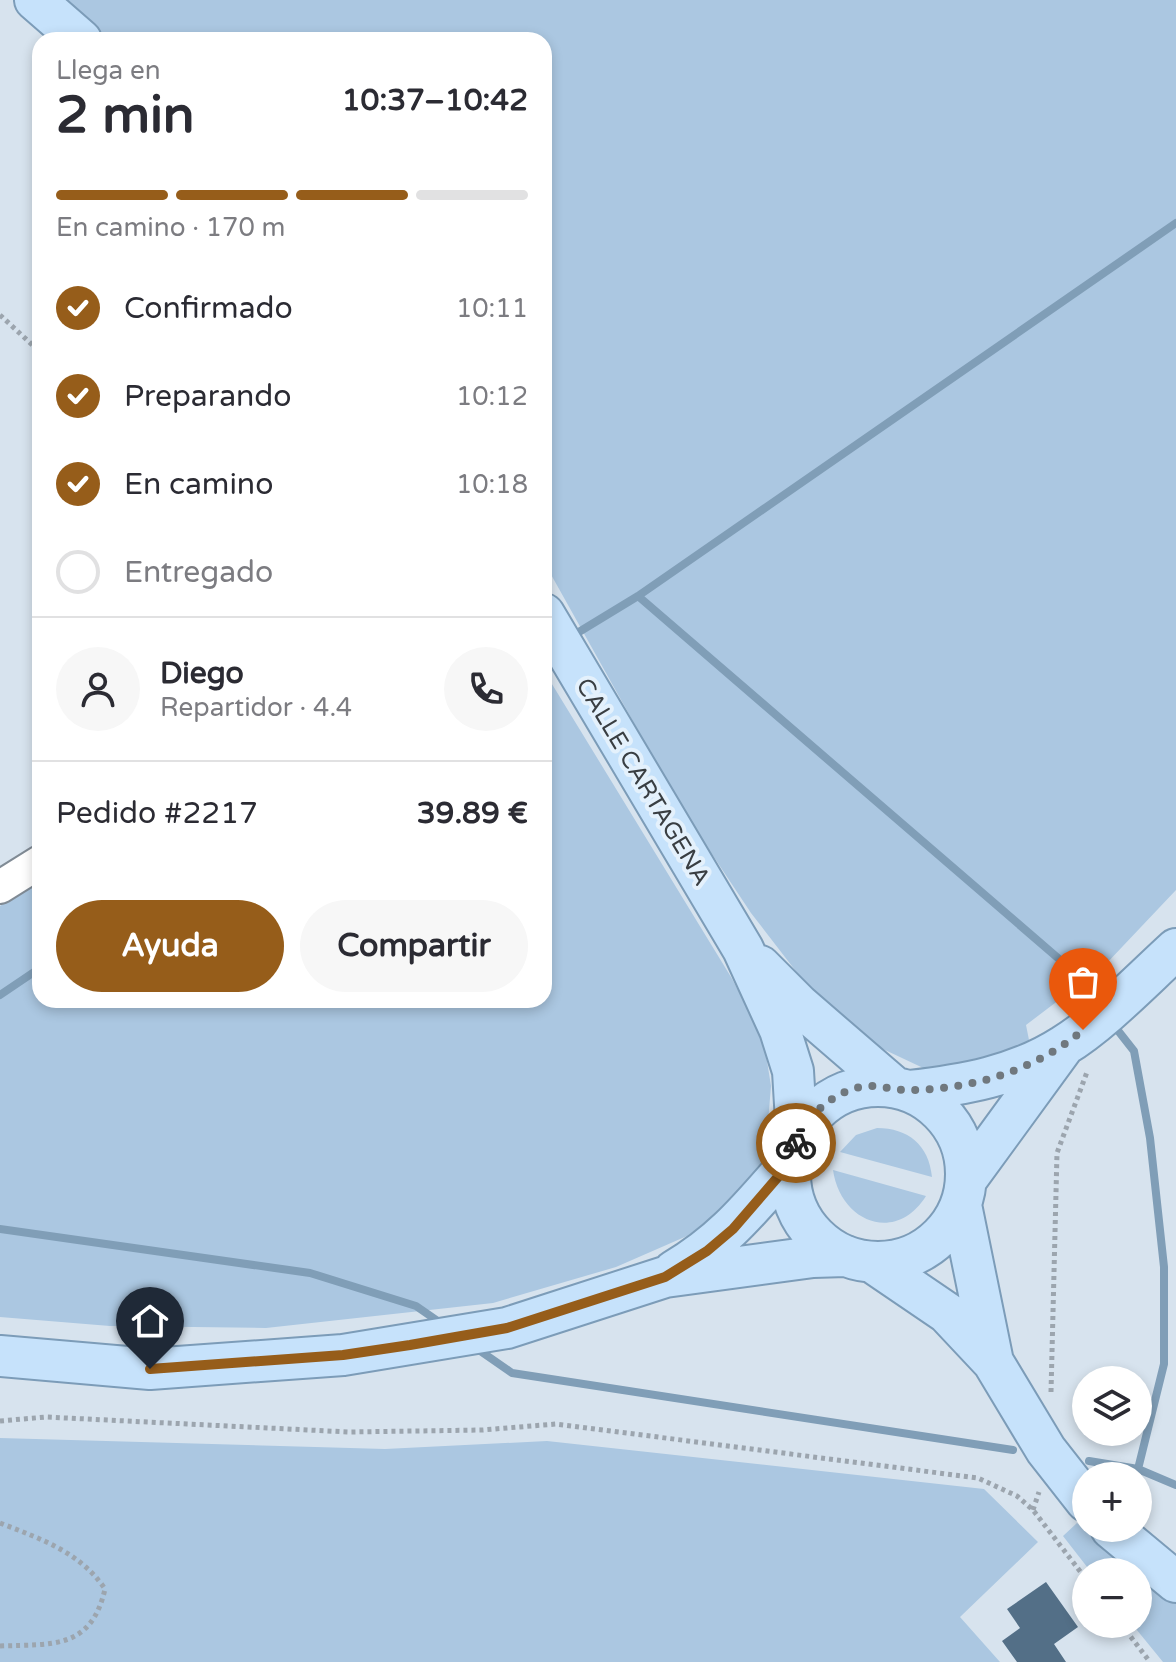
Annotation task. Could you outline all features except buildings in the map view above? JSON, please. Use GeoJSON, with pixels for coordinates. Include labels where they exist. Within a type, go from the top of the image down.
{"type":"FeatureCollection","features":[{"type":"Feature","properties":{"kind":"main road"},"geometry":{"type":"LineString","coordinates":[[35,0],[72,32]]}},
{"type":"Feature","properties":{"kind":"main road","name":"CALLE CARTAGENA"},"geometry":{"type":"LineString","coordinates":[[552,628],[743,949],[780,1030],[793,1071],[794,1150]]}},
{"type":"Feature","properties":{"kind":"main road","name":"CALLE CARTAGENA"},"geometry":{"type":"LineString","coordinates":[[743,949],[799,1005],[901,1089]]}},
{"type":"Feature","properties":{"kind":"main road"},"geometry":{"type":"LineString","coordinates":[[0,1356],[150,1369],[343,1355],[507,1328],[665,1277],[813,1257],[904,1259],[919,1252],[944,1232],[964,1192],[1077,1048],[1128,992],[1176,949]]}},
{"type":"Feature","properties":{"kind":"main road"},"geometry":{"type":"LineString","coordinates":[[665,1277],[707,1251],[733,1229],[794,1150],[814,1114],[837,1095],[865,1086],[901,1089],[972,1083],[1077,1048]]}},
{"type":"Feature","properties":{"kind":"main road"},"geometry":{"type":"LineString","coordinates":[[901,1089],[933,1105],[952,1126],[963,1152],[964,1192],[993,1362]]}},
{"type":"Feature","properties":{"kind":"main road"},"geometry":{"type":"LineString","coordinates":[[794,1150],[791,1186],[797,1209],[817,1237],[947,1313],[993,1362],[1046,1450],[1072,1483]]}},
{"type":"Feature","properties":{"kind":"main road"},"geometry":{"type":"LineString","coordinates":[[1128,1542],[1176,1582]]}},
{"type":"Feature","properties":{"kind":"street"},"geometry":{"type":"LineString","coordinates":[[0,887],[32,867]]}},
{"type":"Feature","properties":{"kind":"path"},"geometry":{"type":"LineString","coordinates":[[0,315],[32,345]]}},
{"type":"Feature","properties":{"kind":"path"},"geometry":{"type":"LineString","coordinates":[[1053,1401],[1057,1153],[1083,1088],[1077,1048]]}},
{"type":"Feature","properties":{"kind":"path"},"geometry":{"type":"LineString","coordinates":[[0,1421],[46,1417],[349,1432],[482,1430],[556,1424],[978,1478],[1017,1496],[1033,1510],[1072,1561]]}},
{"type":"Feature","properties":{"kind":"path"},"geometry":{"type":"LineString","coordinates":[[0,1523],[58,1546],[92,1570],[105,1589],[100,1613],[84,1631],[61,1643],[0,1646]]}},
{"type":"Feature","properties":{"kind":"path"},"geometry":{"type":"LineString","coordinates":[[1132,1638],[1150,1662]]}},
{"type":"Feature","properties":{"kind":"shaded area"},"geometry":{"type":"Polygon","coordinates":[[[60,0],[1176,0],[1176,890],[1105,965],[1026,1025],[1031,1050],[936,1074],[868,1042],[825,1009],[751,913],[682,809],[552,576],[552,32],[95,32],[60,0]]]}},
{"type":"Feature","properties":{"kind":"shaded area"},"geometry":{"type":"Polygon","coordinates":[[[552,684],[731,977],[763,1036],[771,1086],[765,1158],[735,1201],[687,1236],[616,1267],[493,1303],[266,1328],[110,1326],[0,1317],[0,906],[32,886],[32,1008],[552,1008],[552,684]]]}},
{"type":"Feature","properties":{"kind":"shaded area"},"geometry":{"type":"Polygon","coordinates":[[[877,1128],[898,1131],[915,1140],[926,1156],[932,1177],[840,1152],[856,1135],[877,1128]]]}},
{"type":"Feature","properties":{"kind":"shaded area"},"geometry":{"type":"Polygon","coordinates":[[[833,1170],[926,1196],[913,1211],[899,1220],[885,1223],[870,1220],[857,1214],[846,1202],[833,1170]]]}},
{"type":"Feature","properties":{"kind":"shaded area"},"geometry":{"type":"Polygon","coordinates":[[[0,1438],[385,1449],[547,1441],[984,1489],[1038,1542],[960,1617],[1000,1662],[0,1662],[0,1438]]]}},
{"type":"Feature","properties":{"kind":"shaded area"},"geometry":{"type":"Polygon","coordinates":[[[1072,1528],[1072,1542],[1099,1542],[1118,1558],[1080,1558],[1063,1536],[1072,1528]]]}},
{"type":"Feature","properties":{"kind":"shaded area"},"geometry":{"type":"Polygon","coordinates":[[[1152,1585],[1176,1602],[1176,1662],[1163,1662],[1143,1638],[1152,1638],[1152,1585]]]}},
{"type":"Feature","properties":{"kind":"waterway"},"geometry":{"type":"LineString","coordinates":[[569,638],[638,596],[1176,223]]}},
{"type":"Feature","properties":{"kind":"waterway"},"geometry":{"type":"LineString","coordinates":[[638,596],[1073,971],[1099,1005]]}},
{"type":"Feature","properties":{"kind":"waterway"},"geometry":{"type":"LineString","coordinates":[[0,995],[32,973]]}},
{"type":"Feature","properties":{"kind":"waterway"},"geometry":{"type":"LineString","coordinates":[[1112,1023],[1134,1051],[1150,1138],[1164,1267],[1164,1364],[1140,1462]]}},
{"type":"Feature","properties":{"kind":"waterway"},"geometry":{"type":"LineString","coordinates":[[0,1229],[310,1273],[416,1306],[442,1324]]}},
{"type":"Feature","properties":{"kind":"waterway"},"geometry":{"type":"LineString","coordinates":[[476,1348],[512,1373],[1013,1450]]}},
{"type":"Feature","properties":{"kind":"waterway"},"geometry":{"type":"LineString","coordinates":[[1089,1461],[1138,1469],[1176,1485]]}},
{"type":"Feature","properties":{"kind":"way so far"},"geometry":{"type":"LineString","coordinates":[[796,1143],[814,1114],[837,1095],[865,1086],[909,1091],[972,1083],[1003,1074],[1063,1047],[1083,1030]]}},
{"type":"Feature","properties":{"kind":"route"},"geometry":{"type":"LineString","coordinates":[[150,1369],[343,1355],[507,1328],[665,1277],[707,1251],[733,1229],[790,1163],[796,1143]]}}]}
